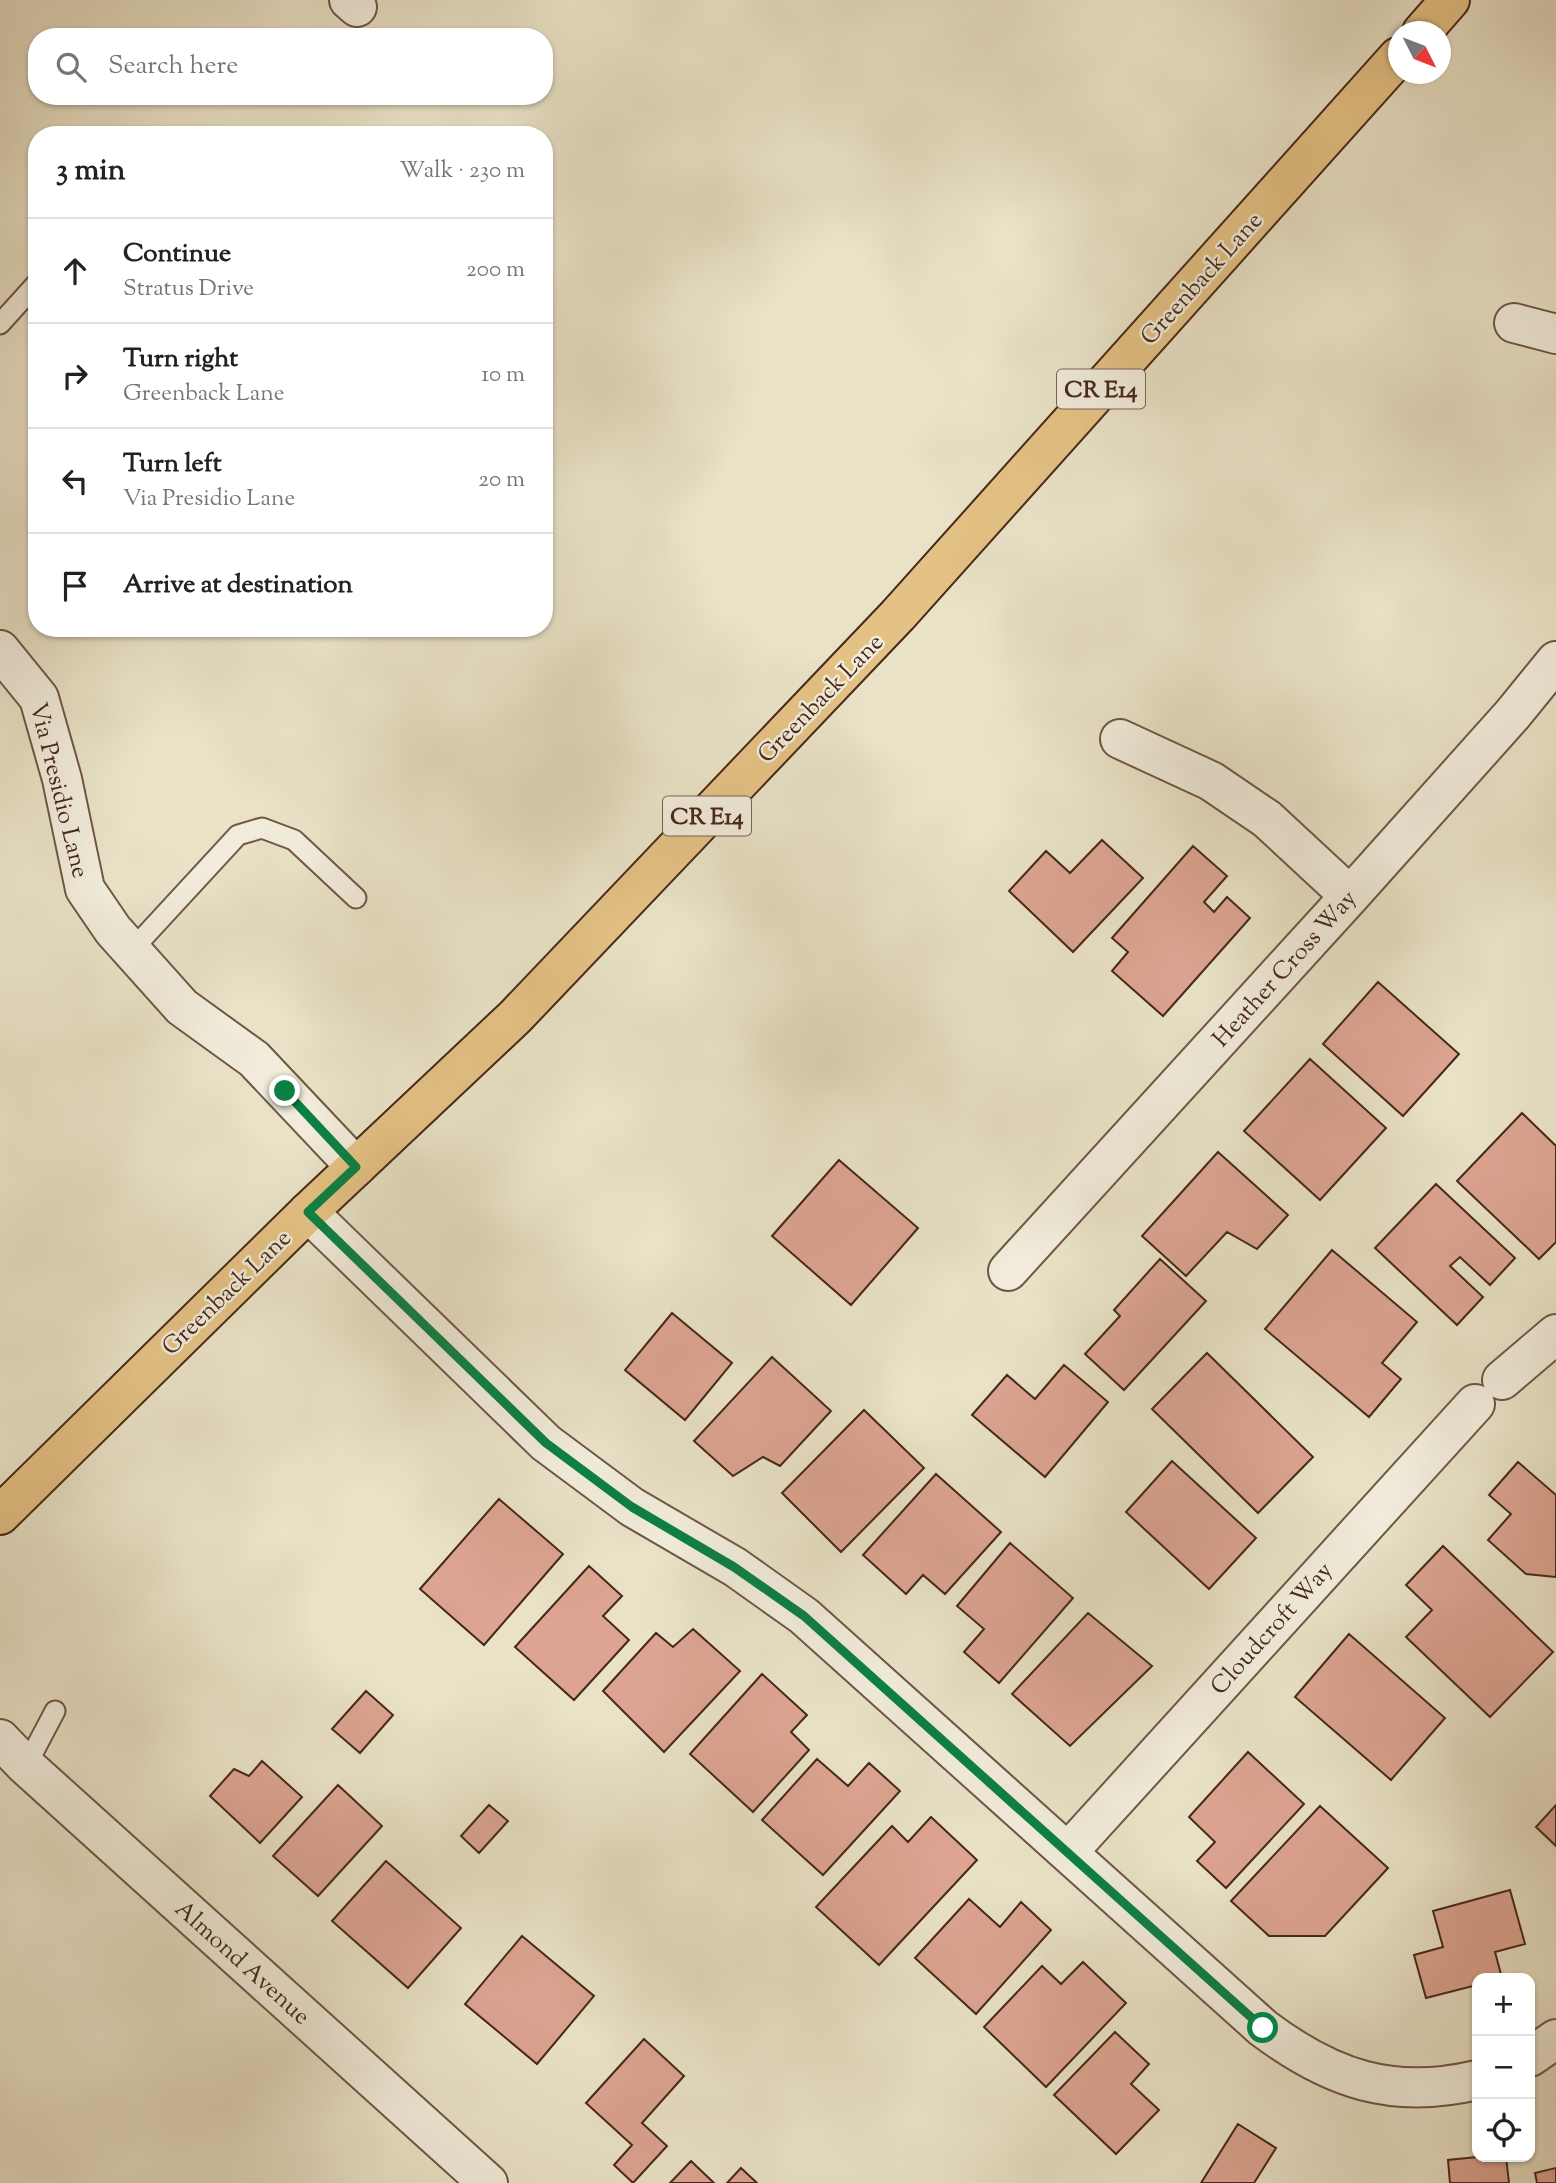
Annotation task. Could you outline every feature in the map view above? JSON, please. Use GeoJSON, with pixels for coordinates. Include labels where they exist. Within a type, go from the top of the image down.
{"type":"FeatureCollection","features":[{"type":"Feature","properties":{"kind":"main road"},"geometry":{"type":"LineString","coordinates":[[1432,21],[1450,0]]}},
{"type":"Feature","properties":{"kind":"main road","name":"Greenback Lane"},"geometry":{"type":"LineString","coordinates":[[0,1515],[308,1212],[516,1017],[898,615],[1388,68]]}},
{"type":"Feature","properties":{"kind":"street"},"geometry":{"type":"LineString","coordinates":[[1514,323],[1556,334]]}},
{"type":"Feature","properties":{"kind":"street","name":"Via Presidio Lane"},"geometry":{"type":"LineString","coordinates":[[0,650],[39,698],[62,779],[85,889],[131,951],[182,1007],[254,1059],[356,1167]]}},
{"type":"Feature","properties":{"kind":"street","name":"Heather Cross Way"},"geometry":{"type":"LineString","coordinates":[[1008,1271],[1350,896],[1512,715],[1556,661]]}},
{"type":"Feature","properties":{"kind":"street"},"geometry":{"type":"LineString","coordinates":[[1120,739],[1211,781],[1267,819],[1350,896]]}},
{"type":"Feature","properties":{"kind":"street"},"geometry":{"type":"LineString","coordinates":[[308,1212],[546,1443],[632,1507],[734,1567],[804,1616],[1263,2028],[1301,2057],[1338,2074],[1384,2085],[1432,2087],[1472,2081]]}},
{"type":"Feature","properties":{"kind":"street","name":"Cloudcroft Way"},"geometry":{"type":"LineString","coordinates":[[1068,1852],[1489,1392],[1556,1334]]}},
{"type":"Feature","properties":{"kind":"street","name":"Almond Avenue"},"geometry":{"type":"LineString","coordinates":[[0,1739],[26,1766],[488,2183]]}},
{"type":"Feature","properties":{"kind":"street"},"geometry":{"type":"LineString","coordinates":[[1535,2054],[1556,2039]]}},
{"type":"Feature","properties":{"kind":"lane"},"geometry":{"type":"LineString","coordinates":[[0,324],[28,293]]}},
{"type":"Feature","properties":{"kind":"lane"},"geometry":{"type":"LineString","coordinates":[[131,951],[238,835],[262,828],[294,840],[356,898]]}},
{"type":"Feature","properties":{"kind":"lane"},"geometry":{"type":"LineString","coordinates":[[26,1766],[55,1711]]}},
{"type":"Feature","properties":{"kind":"building"},"geometry":{"type":"Polygon","coordinates":[[[1102,840],[1143,878],[1073,952],[1009,891],[1046,851],[1070,873],[1102,840]]]}},
{"type":"Feature","properties":{"kind":"building"},"geometry":{"type":"Polygon","coordinates":[[[1193,846],[1227,876],[1204,902],[1214,912],[1227,897],[1250,918],[1163,1016],[1112,971],[1128,952],[1112,938],[1193,846]]]}},
{"type":"Feature","properties":{"kind":"building"},"geometry":{"type":"Polygon","coordinates":[[[1378,982],[1459,1054],[1403,1116],[1323,1044],[1378,982]]]}},
{"type":"Feature","properties":{"kind":"building"},"geometry":{"type":"Polygon","coordinates":[[[1310,1059],[1386,1128],[1320,1200],[1244,1131],[1310,1059]]]}},
{"type":"Feature","properties":{"kind":"building"},"geometry":{"type":"Polygon","coordinates":[[[1522,1113],[1556,1146],[1556,1242],[1539,1259],[1457,1181],[1522,1113]]]}},
{"type":"Feature","properties":{"kind":"building"},"geometry":{"type":"Polygon","coordinates":[[[1218,1152],[1288,1215],[1257,1249],[1227,1232],[1186,1276],[1142,1236],[1218,1152]]]}},
{"type":"Feature","properties":{"kind":"building"},"geometry":{"type":"Polygon","coordinates":[[[839,1160],[918,1228],[851,1305],[772,1236],[839,1160]]]}},
{"type":"Feature","properties":{"kind":"building"},"geometry":{"type":"Polygon","coordinates":[[[1436,1184],[1515,1258],[1490,1285],[1460,1257],[1450,1266],[1483,1297],[1457,1325],[1375,1248],[1436,1184]]]}},
{"type":"Feature","properties":{"kind":"building"},"geometry":{"type":"Polygon","coordinates":[[[1332,1250],[1417,1322],[1382,1363],[1401,1379],[1369,1417],[1265,1329],[1332,1250]]]}},
{"type":"Feature","properties":{"kind":"building"},"geometry":{"type":"Polygon","coordinates":[[[1160,1259],[1206,1301],[1124,1390],[1085,1354],[1120,1316],[1114,1310],[1160,1259]]]}},
{"type":"Feature","properties":{"kind":"building"},"geometry":{"type":"Polygon","coordinates":[[[672,1313],[732,1363],[685,1420],[625,1370],[672,1313]]]}},
{"type":"Feature","properties":{"kind":"building"},"geometry":{"type":"Polygon","coordinates":[[[1207,1353],[1313,1457],[1258,1513],[1152,1409],[1207,1353]]]}},
{"type":"Feature","properties":{"kind":"building"},"geometry":{"type":"Polygon","coordinates":[[[772,1357],[831,1411],[780,1466],[763,1457],[733,1476],[694,1441],[772,1357]]]}},
{"type":"Feature","properties":{"kind":"building"},"geometry":{"type":"Polygon","coordinates":[[[1064,1365],[1108,1402],[1045,1477],[972,1415],[1007,1375],[1035,1399],[1064,1365]]]}},
{"type":"Feature","properties":{"kind":"building"},"geometry":{"type":"Polygon","coordinates":[[[864,1410],[924,1468],[841,1552],[782,1493],[864,1410]]]}},
{"type":"Feature","properties":{"kind":"building"},"geometry":{"type":"Polygon","coordinates":[[[1172,1461],[1256,1538],[1209,1589],[1126,1512],[1172,1461]]]}},
{"type":"Feature","properties":{"kind":"building"},"geometry":{"type":"Polygon","coordinates":[[[1518,1462],[1556,1495],[1556,1577],[1526,1574],[1488,1540],[1511,1514],[1489,1495],[1518,1462]]]}},
{"type":"Feature","properties":{"kind":"building"},"geometry":{"type":"Polygon","coordinates":[[[936,1474],[1001,1532],[945,1594],[923,1575],[906,1594],[863,1555],[936,1474]]]}},
{"type":"Feature","properties":{"kind":"building"},"geometry":{"type":"Polygon","coordinates":[[[499,1499],[563,1554],[484,1645],[420,1589],[499,1499]]]}},
{"type":"Feature","properties":{"kind":"building"},"geometry":{"type":"Polygon","coordinates":[[[1010,1543],[1073,1598],[999,1683],[964,1652],[984,1629],[957,1606],[1010,1543]]]}},
{"type":"Feature","properties":{"kind":"building"},"geometry":{"type":"Polygon","coordinates":[[[1443,1546],[1553,1652],[1490,1717],[1406,1637],[1432,1610],[1406,1585],[1443,1546]]]}},
{"type":"Feature","properties":{"kind":"building"},"geometry":{"type":"Polygon","coordinates":[[[589,1566],[622,1596],[603,1616],[629,1640],[574,1700],[515,1647],[589,1566]]]}},
{"type":"Feature","properties":{"kind":"building"},"geometry":{"type":"Polygon","coordinates":[[[1088,1613],[1152,1666],[1070,1746],[1012,1694],[1088,1613]]]}},
{"type":"Feature","properties":{"kind":"building"},"geometry":{"type":"Polygon","coordinates":[[[693,1629],[740,1671],[664,1752],[603,1691],[656,1633],[673,1647],[693,1629]]]}},
{"type":"Feature","properties":{"kind":"building"},"geometry":{"type":"Polygon","coordinates":[[[1349,1634],[1445,1718],[1391,1780],[1295,1697],[1349,1634]]]}},
{"type":"Feature","properties":{"kind":"building"},"geometry":{"type":"Polygon","coordinates":[[[762,1674],[807,1715],[791,1732],[809,1750],[753,1812],[690,1754],[762,1674]]]}},
{"type":"Feature","properties":{"kind":"building"},"geometry":{"type":"Polygon","coordinates":[[[366,1691],[393,1715],[360,1753],[332,1729],[366,1691]]]}},
{"type":"Feature","properties":{"kind":"building"},"geometry":{"type":"Polygon","coordinates":[[[1248,1752],[1304,1804],[1226,1888],[1197,1861],[1215,1842],[1189,1817],[1248,1752]]]}},
{"type":"Feature","properties":{"kind":"building"},"geometry":{"type":"Polygon","coordinates":[[[817,1759],[848,1786],[869,1763],[900,1791],[823,1875],[762,1820],[817,1759]]]}},
{"type":"Feature","properties":{"kind":"building"},"geometry":{"type":"Polygon","coordinates":[[[262,1761],[302,1797],[260,1843],[210,1796],[234,1769],[249,1776],[262,1761]]]}},
{"type":"Feature","properties":{"kind":"building"},"geometry":{"type":"Polygon","coordinates":[[[338,1785],[382,1826],[318,1896],[273,1856],[338,1785]]]}},
{"type":"Feature","properties":{"kind":"building"},"geometry":{"type":"Polygon","coordinates":[[[489,1805],[508,1821],[479,1853],[461,1836],[489,1805]]]}},
{"type":"Feature","properties":{"kind":"building"},"geometry":{"type":"Polygon","coordinates":[[[1556,1805],[1556,1846],[1536,1827],[1556,1805]]]}},
{"type":"Feature","properties":{"kind":"building"},"geometry":{"type":"Polygon","coordinates":[[[1320,1806],[1388,1868],[1325,1936],[1269,1936],[1231,1901],[1320,1806]]]}},
{"type":"Feature","properties":{"kind":"building"},"geometry":{"type":"Polygon","coordinates":[[[931,1817],[977,1860],[879,1965],[816,1907],[892,1826],[908,1842],[931,1817]]]}},
{"type":"Feature","properties":{"kind":"building"},"geometry":{"type":"Polygon","coordinates":[[[386,1861],[461,1928],[408,1988],[332,1921],[386,1861]]]}},
{"type":"Feature","properties":{"kind":"building"},"geometry":{"type":"Polygon","coordinates":[[[1510,1890],[1525,1944],[1495,1952],[1501,1973],[1472,1973],[1472,1986],[1426,1998],[1414,1955],[1443,1947],[1433,1911],[1510,1890]]]}},
{"type":"Feature","properties":{"kind":"building"},"geometry":{"type":"Polygon","coordinates":[[[969,1899],[1000,1927],[1021,1902],[1051,1930],[976,2014],[915,1958],[969,1899]]]}},
{"type":"Feature","properties":{"kind":"building"},"geometry":{"type":"Polygon","coordinates":[[[522,1936],[594,1996],[537,2064],[465,2004],[522,1936]]]}},
{"type":"Feature","properties":{"kind":"building"},"geometry":{"type":"Polygon","coordinates":[[[1083,1962],[1126,2003],[1046,2087],[984,2027],[1042,1966],[1061,1984],[1083,1962]]]}},
{"type":"Feature","properties":{"kind":"building"},"geometry":{"type":"Polygon","coordinates":[[[1115,2032],[1149,2064],[1131,2084],[1159,2110],[1116,2154],[1054,2095],[1115,2032]]]}},
{"type":"Feature","properties":{"kind":"building"},"geometry":{"type":"Polygon","coordinates":[[[644,2039],[684,2076],[642,2123],[667,2146],[633,2183],[614,2165],[632,2145],[586,2103],[644,2039]]]}},
{"type":"Feature","properties":{"kind":"building"},"geometry":{"type":"Polygon","coordinates":[[[1238,2124],[1276,2148],[1254,2183],[1201,2183],[1238,2124]]]}},
{"type":"Feature","properties":{"kind":"building"},"geometry":{"type":"Polygon","coordinates":[[[1472,2158],[1472,2162],[1507,2162],[1509,2183],[1450,2183],[1448,2160],[1472,2158]]]}},
{"type":"Feature","properties":{"kind":"building"},"geometry":{"type":"Polygon","coordinates":[[[691,2161],[714,2183],[670,2183],[691,2161]]]}},
{"type":"Feature","properties":{"kind":"building"},"geometry":{"type":"Polygon","coordinates":[[[741,2168],[757,2183],[727,2183],[741,2168]]]}},
{"type":"Feature","properties":{"kind":"building"},"geometry":{"type":"Polygon","coordinates":[[[1556,2168],[1556,2183],[1537,2183],[1535,2173],[1556,2168]]]}},
{"type":"Feature","properties":{"kind":"route"},"geometry":{"type":"LineString","coordinates":[[285,1091],[356,1167],[308,1212],[375,1280],[546,1443],[632,1507],[734,1567],[804,1616],[1263,2028]]}}]}
